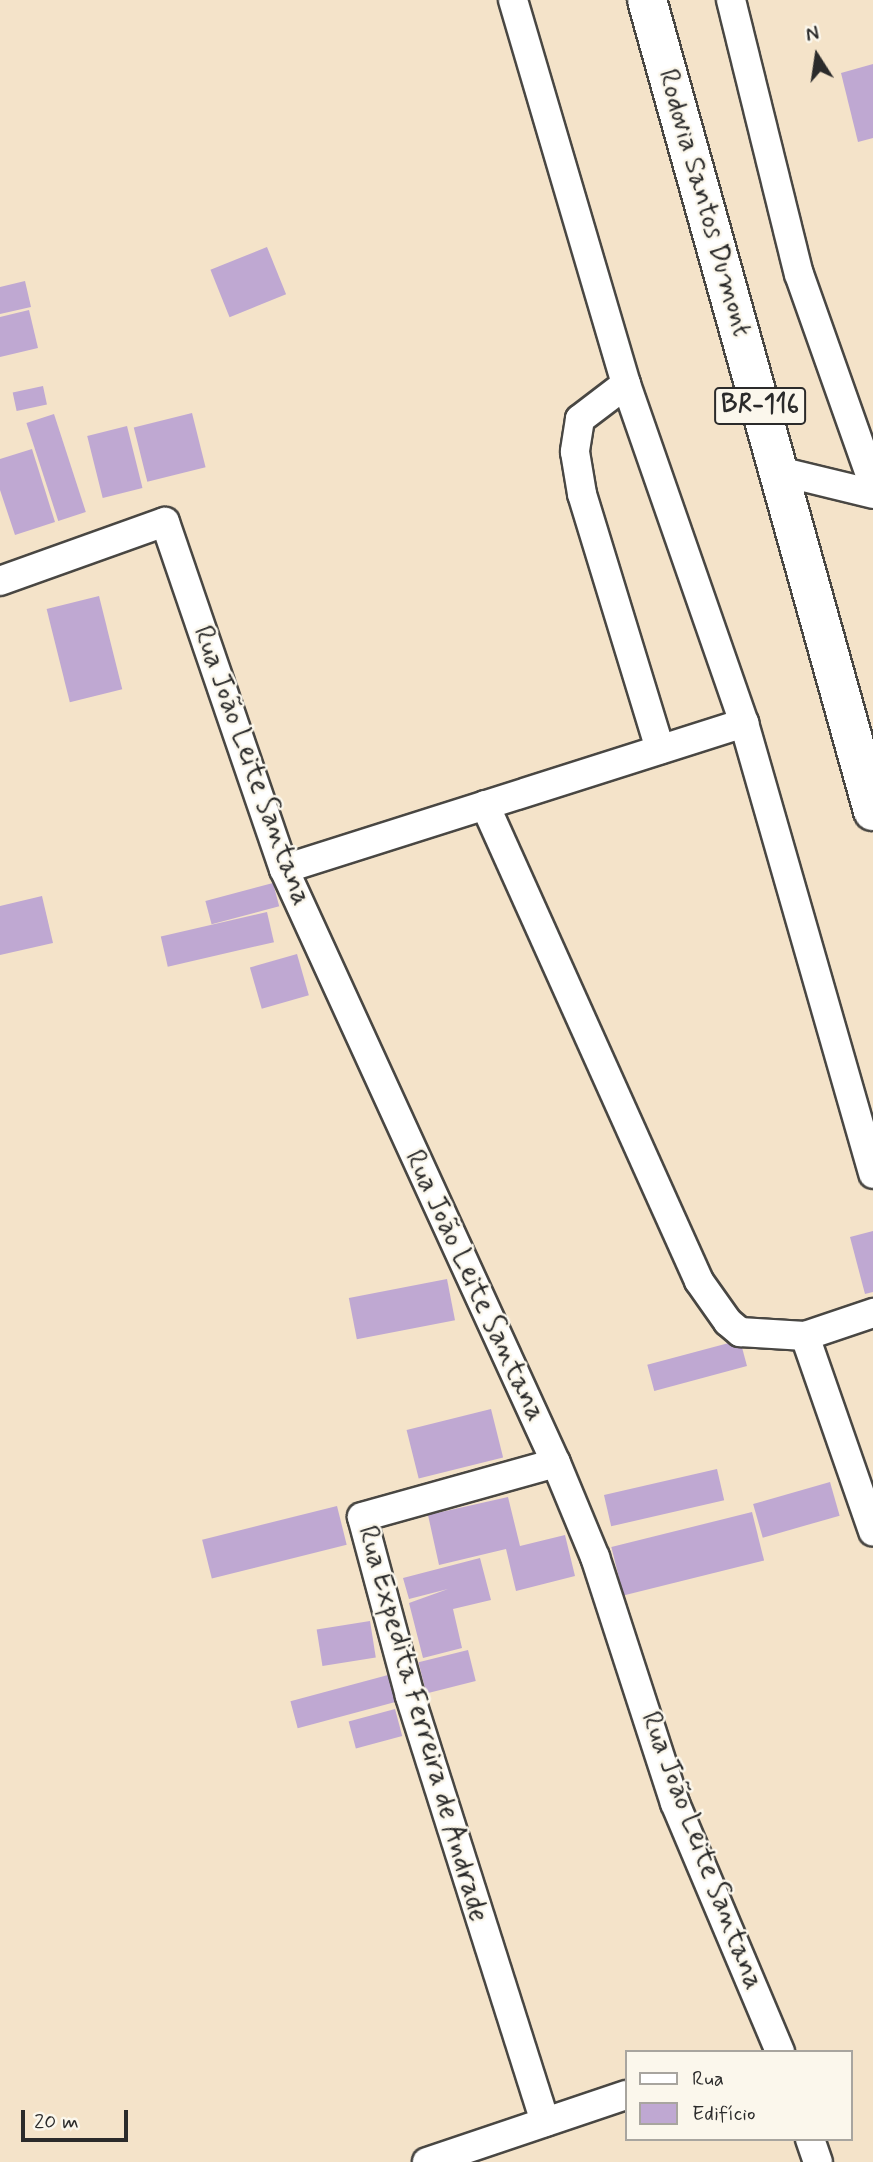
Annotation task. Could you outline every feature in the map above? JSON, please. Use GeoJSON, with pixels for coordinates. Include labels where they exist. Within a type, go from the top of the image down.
{"type":"FeatureCollection","features":[{"type":"Feature","properties":{"kind":"highway","name":"Rodovia Santos Dumont"},"geometry":{"type":"LineString","coordinates":[[647,0],[873,811]]}},
{"type":"Feature","properties":{"kind":"street"},"geometry":{"type":"LineString","coordinates":[[513,0],[626,384],[744,723],[873,1174]]}},
{"type":"Feature","properties":{"kind":"street"},"geometry":{"type":"LineString","coordinates":[[731,0],[799,274],[873,483]]}},
{"type":"Feature","properties":{"kind":"street"},"geometry":{"type":"LineString","coordinates":[[626,384],[580,419],[575,452],[582,494],[660,748]]}},
{"type":"Feature","properties":{"kind":"street"},"geometry":{"type":"LineString","coordinates":[[779,471],[873,495]]}},
{"type":"Feature","properties":{"kind":"street","name":"Rua João Leite Santana"},"geometry":{"type":"LineString","coordinates":[[0,581],[165,522],[284,869],[556,1463],[595,1557],[676,1803],[772,2049]]}},
{"type":"Feature","properties":{"kind":"street"},"geometry":{"type":"LineString","coordinates":[[284,869],[744,723]]}},
{"type":"Feature","properties":{"kind":"street"},"geometry":{"type":"LineString","coordinates":[[485,805],[699,1281],[740,1332],[805,1336],[873,1313]]}},
{"type":"Feature","properties":{"kind":"street"},"geometry":{"type":"LineString","coordinates":[[805,1336],[872,1518]]}},
{"type":"Feature","properties":{"kind":"street","name":"Rua Expedita Ferreira de Andrade"},"geometry":{"type":"LineString","coordinates":[[544,2122],[425,1746],[362,1517],[556,1463]]}},
{"type":"Feature","properties":{"kind":"street"},"geometry":{"type":"LineString","coordinates":[[427,2162],[624,2096]]}},
{"type":"Feature","properties":{"kind":"street"},"geometry":{"type":"LineString","coordinates":[[811,2141],[818,2162]]}},
{"type":"Feature","properties":{"kind":"building"},"geometry":{"type":"Polygon","coordinates":[[[873,64],[873,138],[858,142],[841,73],[873,64]]]}},
{"type":"Feature","properties":{"kind":"building"},"geometry":{"type":"Polygon","coordinates":[[[267,247],[286,294],[230,317],[210,270],[267,247]]]}},
{"type":"Feature","properties":{"kind":"building"},"geometry":{"type":"Polygon","coordinates":[[[25,281],[31,307],[0,314],[0,287],[25,281]]]}},
{"type":"Feature","properties":{"kind":"building"},"geometry":{"type":"Polygon","coordinates":[[[29,310],[38,348],[0,357],[0,317],[29,310]]]}},
{"type":"Feature","properties":{"kind":"building"},"geometry":{"type":"Polygon","coordinates":[[[43,386],[47,405],[17,411],[13,392],[43,386]]]}},
{"type":"Feature","properties":{"kind":"building"},"geometry":{"type":"Polygon","coordinates":[[[192,413],[206,467],[147,482],[134,428],[192,413]]]}},
{"type":"Feature","properties":{"kind":"building"},"geometry":{"type":"Polygon","coordinates":[[[54,414],[86,512],[58,521],[26,423],[54,414]]]}},
{"type":"Feature","properties":{"kind":"building"},"geometry":{"type":"Polygon","coordinates":[[[127,426],[142,488],[103,498],[87,436],[127,426]]]}},
{"type":"Feature","properties":{"kind":"building"},"geometry":{"type":"Polygon","coordinates":[[[32,449],[55,522],[15,535],[0,490],[0,459],[32,449]]]}},
{"type":"Feature","properties":{"kind":"building"},"geometry":{"type":"Polygon","coordinates":[[[99,596],[122,689],[70,702],[47,609],[99,596]]]}},
{"type":"Feature","properties":{"kind":"building"},"geometry":{"type":"Polygon","coordinates":[[[273,883],[279,906],[212,924],[205,901],[273,883]]]}},
{"type":"Feature","properties":{"kind":"building"},"geometry":{"type":"Polygon","coordinates":[[[42,896],[53,943],[0,955],[0,906],[42,896]]]}},
{"type":"Feature","properties":{"kind":"building"},"geometry":{"type":"Polygon","coordinates":[[[267,912],[274,942],[168,967],[161,937],[267,912]]]}},
{"type":"Feature","properties":{"kind":"building"},"geometry":{"type":"Polygon","coordinates":[[[297,954],[309,995],[262,1009],[250,968],[297,954]]]}},
{"type":"Feature","properties":{"kind":"building"},"geometry":{"type":"Polygon","coordinates":[[[873,1231],[873,1292],[865,1294],[850,1237],[873,1231]]]}},
{"type":"Feature","properties":{"kind":"building"},"geometry":{"type":"Polygon","coordinates":[[[447,1279],[455,1320],[357,1339],[349,1298],[447,1279]]]}},
{"type":"Feature","properties":{"kind":"building"},"geometry":{"type":"Polygon","coordinates":[[[740,1340],[747,1366],[654,1391],[647,1365],[740,1340]]]}},
{"type":"Feature","properties":{"kind":"building"},"geometry":{"type":"Polygon","coordinates":[[[491,1409],[503,1458],[419,1479],[407,1430],[491,1409]]]}},
{"type":"Feature","properties":{"kind":"building"},"geometry":{"type":"Polygon","coordinates":[[[717,1469],[724,1500],[611,1526],[604,1495],[717,1469]]]}},
{"type":"Feature","properties":{"kind":"building"},"geometry":{"type":"Polygon","coordinates":[[[830,1482],[840,1516],[763,1538],[753,1504],[830,1482]]]}},
{"type":"Feature","properties":{"kind":"building"},"geometry":{"type":"Polygon","coordinates":[[[508,1497],[520,1546],[565,1535],[575,1576],[516,1591],[506,1549],[439,1565],[428,1515],[508,1497]]]}},
{"type":"Feature","properties":{"kind":"building"},"geometry":{"type":"Polygon","coordinates":[[[337,1506],[347,1545],[212,1578],[202,1540],[337,1506]]]}},
{"type":"Feature","properties":{"kind":"building"},"geometry":{"type":"Polygon","coordinates":[[[752,1512],[764,1561],[623,1596],[611,1547],[752,1512]]]}},
{"type":"Feature","properties":{"kind":"building"},"geometry":{"type":"Polygon","coordinates":[[[480,1558],[491,1600],[453,1609],[462,1648],[423,1658],[409,1603],[448,1589],[409,1599],[403,1578],[480,1558]]]}},
{"type":"Feature","properties":{"kind":"building"},"geometry":{"type":"Polygon","coordinates":[[[370,1621],[376,1658],[322,1666],[317,1629],[370,1621]]]}},
{"type":"Feature","properties":{"kind":"building"},"geometry":{"type":"Polygon","coordinates":[[[468,1650],[476,1681],[426,1693],[419,1662],[468,1650]]]}},
{"type":"Feature","properties":{"kind":"building"},"geometry":{"type":"Polygon","coordinates":[[[388,1675],[395,1702],[298,1728],[290,1701],[388,1675]]]}},
{"type":"Feature","properties":{"kind":"building"},"geometry":{"type":"Polygon","coordinates":[[[395,1709],[402,1736],[356,1748],[349,1721],[395,1709]]]}}]}
